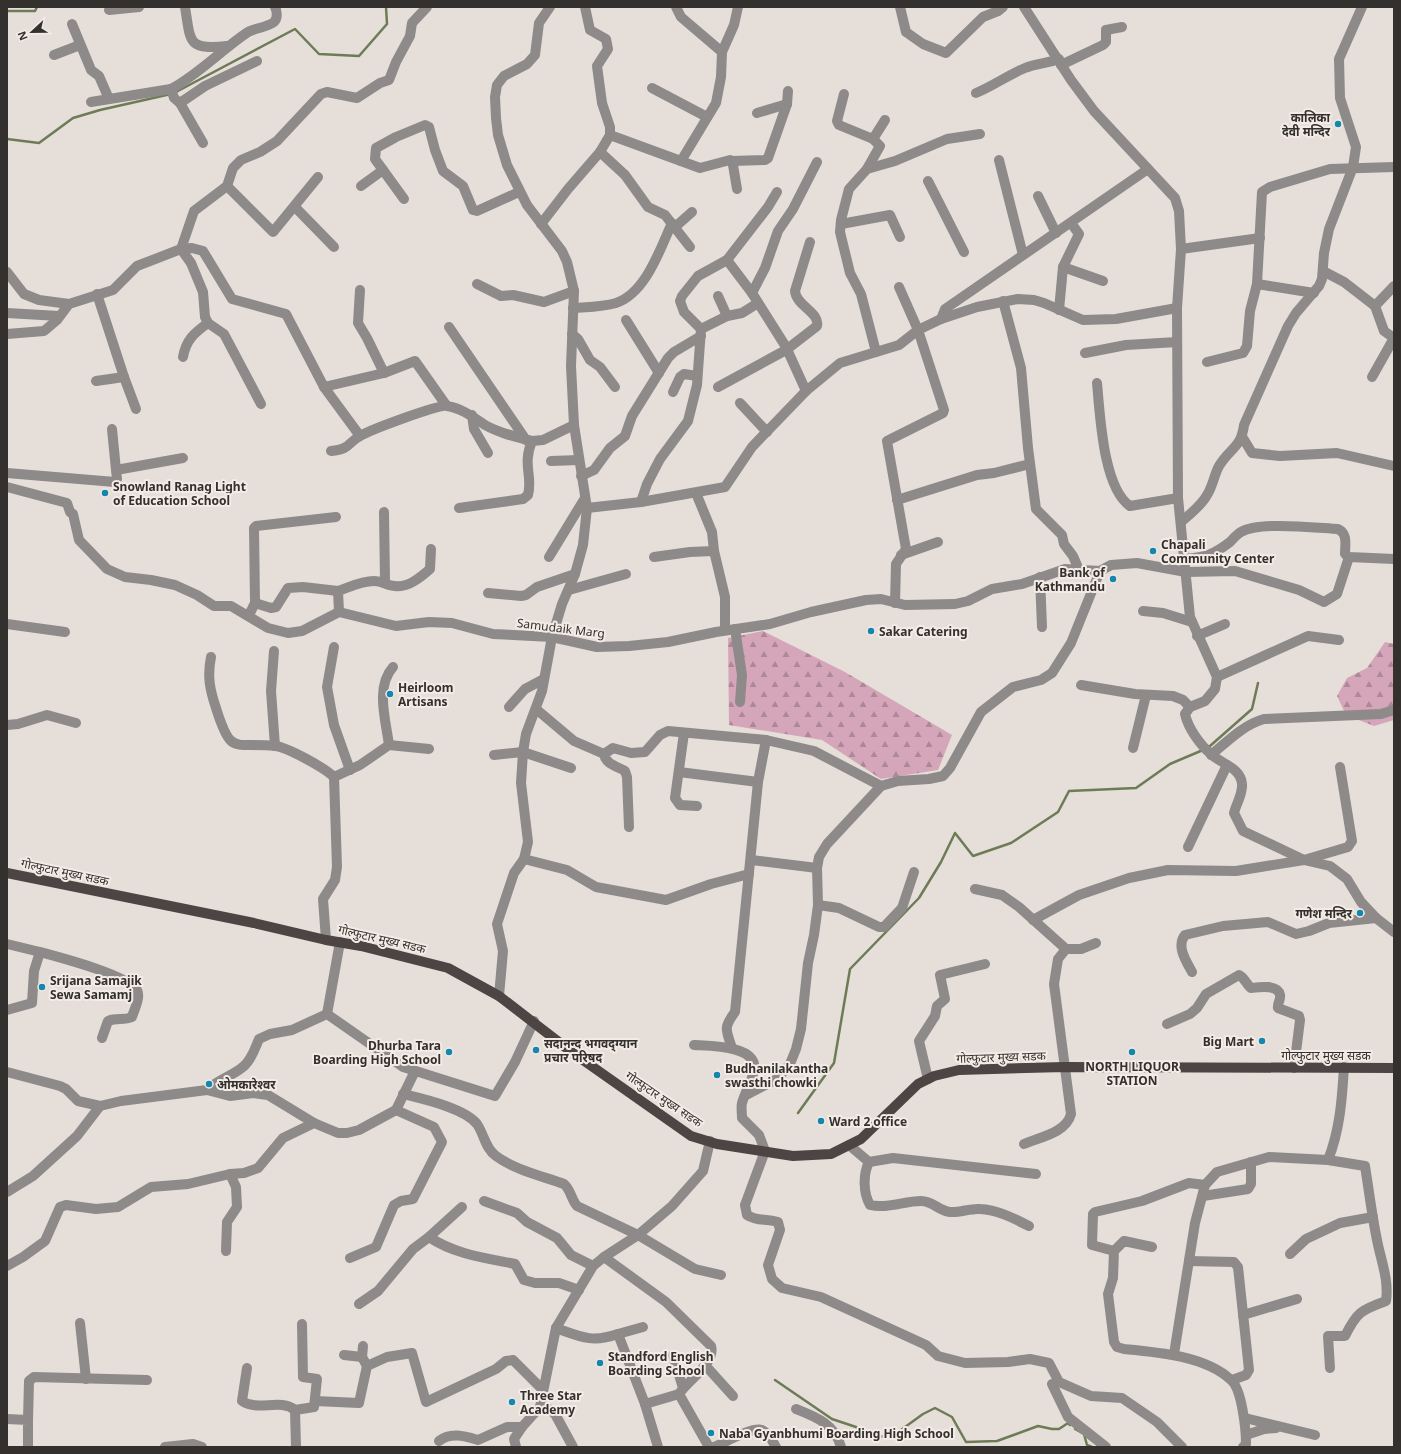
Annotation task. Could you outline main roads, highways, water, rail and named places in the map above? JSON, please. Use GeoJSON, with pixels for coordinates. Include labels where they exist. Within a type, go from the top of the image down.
{"type":"FeatureCollection","features":[{"type":"Feature","properties":{"kind":"main road","name":"गोल्फुटार मुख्य सडक"},"geometry":{"type":"LineString","coordinates":[[7,873],[254,923],[448,968],[500,996],[573,1052],[691,1136],[710,1141],[793,1156],[831,1154],[861,1139],[918,1084],[928,1079],[958,1070],[1064,1067],[1394,1068]]}},
{"type":"Feature","properties":{"kind":"waterway"},"geometry":{"type":"LineString","coordinates":[[7,11],[35,11],[37,7]]}},
{"type":"Feature","properties":{"kind":"waterway"},"geometry":{"type":"LineString","coordinates":[[176,92],[295,29],[319,54],[359,56],[387,24],[386,7]]}},
{"type":"Feature","properties":{"kind":"waterway"},"geometry":{"type":"LineString","coordinates":[[7,139],[39,143],[73,118],[100,110],[171,94]]}},
{"type":"Feature","properties":{"kind":"waterway"},"geometry":{"type":"LineString","coordinates":[[1210,746],[1252,709],[1258,683]]}},
{"type":"Feature","properties":{"kind":"waterway"},"geometry":{"type":"LineString","coordinates":[[798,1113],[834,1063],[850,969],[919,898],[941,862],[955,833],[973,856],[1011,843],[1058,812],[1069,791],[1136,788],[1170,764],[1203,750]]}},
{"type":"Feature","properties":{"kind":"waterway"},"geometry":{"type":"LineString","coordinates":[[775,1380],[832,1419],[859,1428],[877,1437],[894,1435],[923,1414],[935,1408],[952,1417],[966,1442],[997,1441],[1038,1426],[1059,1429],[1068,1423],[1070,1425]]}},
{"type":"Feature","properties":{"kind":"waterway"},"geometry":{"type":"LineString","coordinates":[[1075,1429],[1084,1434],[1087,1445],[1092,1447]]}},
{"type":"Feature","properties":{"kind":"place","name":"कालिका देवी मन्दिर"},"geometry":{"type":"Point","coordinates":[1338,124]}},
{"type":"Feature","properties":{"kind":"place","name":"Snowland Ranag Light of Education School"},"geometry":{"type":"Point","coordinates":[105,493]}},
{"type":"Feature","properties":{"kind":"place","name":"Chapali Community Center"},"geometry":{"type":"Point","coordinates":[1153,551]}},
{"type":"Feature","properties":{"kind":"place","name":"Bank of Kathmandu"},"geometry":{"type":"Point","coordinates":[1113,579]}},
{"type":"Feature","properties":{"kind":"place","name":"Sakar Catering"},"geometry":{"type":"Point","coordinates":[871,631]}},
{"type":"Feature","properties":{"kind":"place","name":"Heirloom Artisans"},"geometry":{"type":"Point","coordinates":[390,694]}},
{"type":"Feature","properties":{"kind":"place","name":"गणेश मन्दिर"},"geometry":{"type":"Point","coordinates":[1360,913]}},
{"type":"Feature","properties":{"kind":"place","name":"Srijana Samajik Sewa Samamj"},"geometry":{"type":"Point","coordinates":[42,987]}},
{"type":"Feature","properties":{"kind":"place","name":"Big Mart"},"geometry":{"type":"Point","coordinates":[1262,1041]}},
{"type":"Feature","properties":{"kind":"place","name":"सदानन्द भगवद्ग्यान प्रचार परिषद"},"geometry":{"type":"Point","coordinates":[536,1050]}},
{"type":"Feature","properties":{"kind":"place","name":"Dhurba Tara Boarding High School"},"geometry":{"type":"Point","coordinates":[449,1052]}},
{"type":"Feature","properties":{"kind":"place","name":"NORTH LIQUOR STATION"},"geometry":{"type":"Point","coordinates":[1132,1052]}},
{"type":"Feature","properties":{"kind":"place","name":"Budhanilakantha swasthi chowki"},"geometry":{"type":"Point","coordinates":[717,1075]}},
{"type":"Feature","properties":{"kind":"place","name":"ओमकारेश्वर"},"geometry":{"type":"Point","coordinates":[209,1084]}},
{"type":"Feature","properties":{"kind":"place","name":"Ward 2 office"},"geometry":{"type":"Point","coordinates":[821,1121]}},
{"type":"Feature","properties":{"kind":"place","name":"Standford English Boarding School"},"geometry":{"type":"Point","coordinates":[600,1363]}},
{"type":"Feature","properties":{"kind":"place","name":"Three Star Academy"},"geometry":{"type":"Point","coordinates":[512,1402]}},
{"type":"Feature","properties":{"kind":"place","name":"Naba Gyanbhumi Boarding High School"},"geometry":{"type":"Point","coordinates":[711,1433]}}]}
